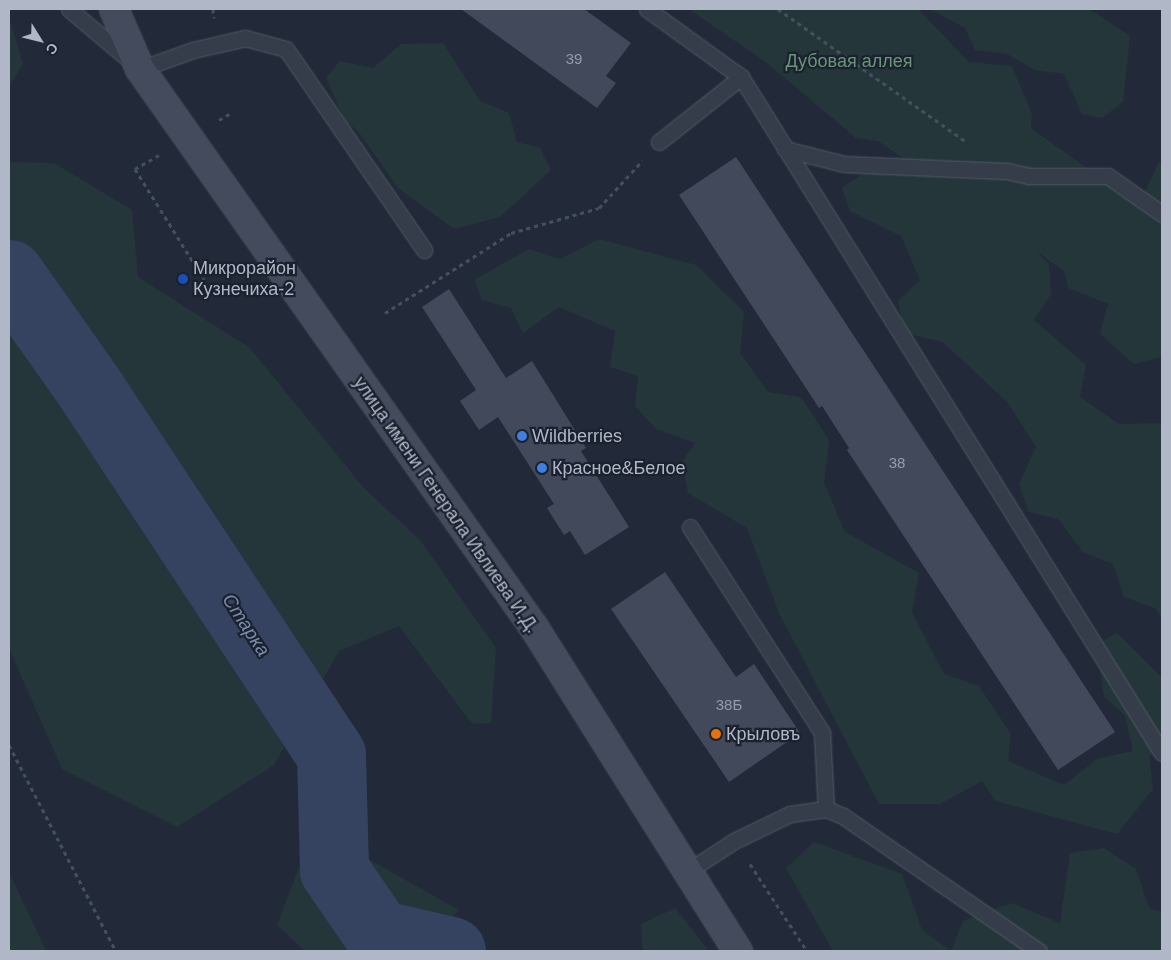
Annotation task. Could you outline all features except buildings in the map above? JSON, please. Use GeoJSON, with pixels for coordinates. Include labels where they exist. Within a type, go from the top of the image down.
{"type":"FeatureCollection","features":[{"type":"Feature","properties":{"kind":"street","name":"улица имени Генерала Ивлиева И.Д."},"geometry":{"type":"LineString","coordinates":[[114,9],[140,69],[535,629],[738,951]]}},
{"type":"Feature","properties":{"kind":"lane"},"geometry":{"type":"LineString","coordinates":[[69,9],[140,69],[193,50],[245,38],[286,49],[424,250]]}},
{"type":"Feature","properties":{"kind":"lane"},"geometry":{"type":"LineString","coordinates":[[647,9],[741,77],[1162,753]]}},
{"type":"Feature","properties":{"kind":"lane"},"geometry":{"type":"LineString","coordinates":[[659,142],[741,77]]}},
{"type":"Feature","properties":{"kind":"lane"},"geometry":{"type":"LineString","coordinates":[[785,149],[844,164],[1007,171],[1029,176],[1108,176],[1162,214]]}},
{"type":"Feature","properties":{"kind":"lane"},"geometry":{"type":"LineString","coordinates":[[690,527],[822,733],[826,809]]}},
{"type":"Feature","properties":{"kind":"lane"},"geometry":{"type":"LineString","coordinates":[[688,871],[734,841],[790,814],[826,809],[843,816],[1039,951]]}},
{"type":"Feature","properties":{"kind":"path"},"geometry":{"type":"LineString","coordinates":[[778,9],[1007,171]]}},
{"type":"Feature","properties":{"kind":"path"},"geometry":{"type":"LineString","coordinates":[[205,281],[135,170],[233,112]]}},
{"type":"Feature","properties":{"kind":"path"},"geometry":{"type":"LineString","coordinates":[[385,313],[511,233],[599,208],[659,142]]}},
{"type":"Feature","properties":{"kind":"path"},"geometry":{"type":"LineString","coordinates":[[9,745],[116,951]]}},
{"type":"Feature","properties":{"kind":"path"},"geometry":{"type":"LineString","coordinates":[[734,841],[807,951]]}},
{"type":"Feature","properties":{"kind":"green space","name":"Дубовая аллея"},"geometry":{"type":"Polygon","coordinates":[[[689,9],[918,9],[969,62],[1012,66],[1032,114],[1031,128],[1139,205],[1158,163],[1162,162],[1162,357],[1134,364],[1100,334],[1108,304],[1068,288],[1064,271],[1036,251],[1049,264],[1051,294],[1034,320],[1086,365],[1080,397],[1119,424],[1162,423],[1162,618],[1155,608],[1124,597],[1113,564],[1083,552],[1058,519],[1029,512],[1019,484],[1036,447],[1008,403],[943,342],[905,333],[898,301],[920,280],[901,236],[850,211],[842,188],[864,173],[927,175],[878,141],[856,138],[767,63],[689,9]]]}},
{"type":"Feature","properties":{"kind":"green space"},"geometry":{"type":"Polygon","coordinates":[[[930,9],[1089,9],[1130,36],[1123,102],[1102,118],[1082,114],[1064,74],[1035,70],[1007,54],[975,50],[965,28],[930,9]]]}},
{"type":"Feature","properties":{"kind":"green space"},"geometry":{"type":"Polygon","coordinates":[[[9,17],[23,64],[9,87],[9,17]]]}},
{"type":"Feature","properties":{"kind":"green space"},"geometry":{"type":"Polygon","coordinates":[[[443,43],[480,101],[509,113],[517,142],[540,148],[551,170],[500,217],[454,229],[398,188],[358,131],[344,120],[326,77],[340,61],[373,68],[401,44],[443,43]]]}},
{"type":"Feature","properties":{"kind":"green space"},"geometry":{"type":"Polygon","coordinates":[[[9,162],[54,163],[132,210],[138,277],[250,348],[364,488],[420,540],[496,648],[491,723],[472,724],[399,626],[339,651],[274,765],[177,827],[62,769],[9,648],[9,162]]]}},
{"type":"Feature","properties":{"kind":"green space"},"geometry":{"type":"Polygon","coordinates":[[[599,239],[696,265],[744,312],[740,353],[768,392],[801,397],[829,440],[824,483],[845,532],[919,573],[912,612],[944,674],[979,686],[1011,734],[1008,761],[1064,785],[1097,759],[1133,751],[1125,716],[1104,696],[1097,644],[1117,633],[1162,678],[1162,747],[1149,756],[1153,789],[1117,834],[996,801],[982,781],[940,804],[879,804],[779,613],[747,528],[688,493],[682,462],[695,443],[656,429],[635,406],[638,376],[610,367],[615,331],[559,307],[523,333],[511,308],[482,300],[474,280],[529,249],[560,259],[599,239]]]}},
{"type":"Feature","properties":{"kind":"green space"},"geometry":{"type":"Polygon","coordinates":[[[350,785],[370,860],[459,910],[417,951],[305,951],[277,925],[314,828],[350,785]]]}},
{"type":"Feature","properties":{"kind":"green space"},"geometry":{"type":"Polygon","coordinates":[[[814,842],[902,874],[922,930],[951,951],[833,951],[786,868],[814,842]]]}},
{"type":"Feature","properties":{"kind":"green space"},"geometry":{"type":"Polygon","coordinates":[[[1104,848],[1136,869],[1149,908],[1162,912],[1162,951],[951,951],[963,921],[1011,903],[1060,923],[1070,853],[1104,848]]]}},
{"type":"Feature","properties":{"kind":"green space"},"geometry":{"type":"Polygon","coordinates":[[[9,872],[46,951],[9,951],[9,872]]]}},
{"type":"Feature","properties":{"kind":"green space"},"geometry":{"type":"Polygon","coordinates":[[[675,908],[709,951],[643,951],[641,924],[675,908]]]}},
{"type":"Feature","properties":{"kind":"waterway","name":"Старка"},"geometry":{"type":"LineString","coordinates":[[9,274],[90,389],[331,755],[334,870],[378,934],[451,951]]}},
{"type":"Feature","properties":{"kind":"place","name":"Микрорайон Кузнечиха-2"},"geometry":{"type":"Point","coordinates":[183,279]}},
{"type":"Feature","properties":{"kind":"place","name":"Wildberries"},"geometry":{"type":"Point","coordinates":[522,436]}},
{"type":"Feature","properties":{"kind":"place","name":"Красное&Белое"},"geometry":{"type":"Point","coordinates":[542,468]}},
{"type":"Feature","properties":{"kind":"place","name":"Крыловъ"},"geometry":{"type":"Point","coordinates":[716,734]}}]}
